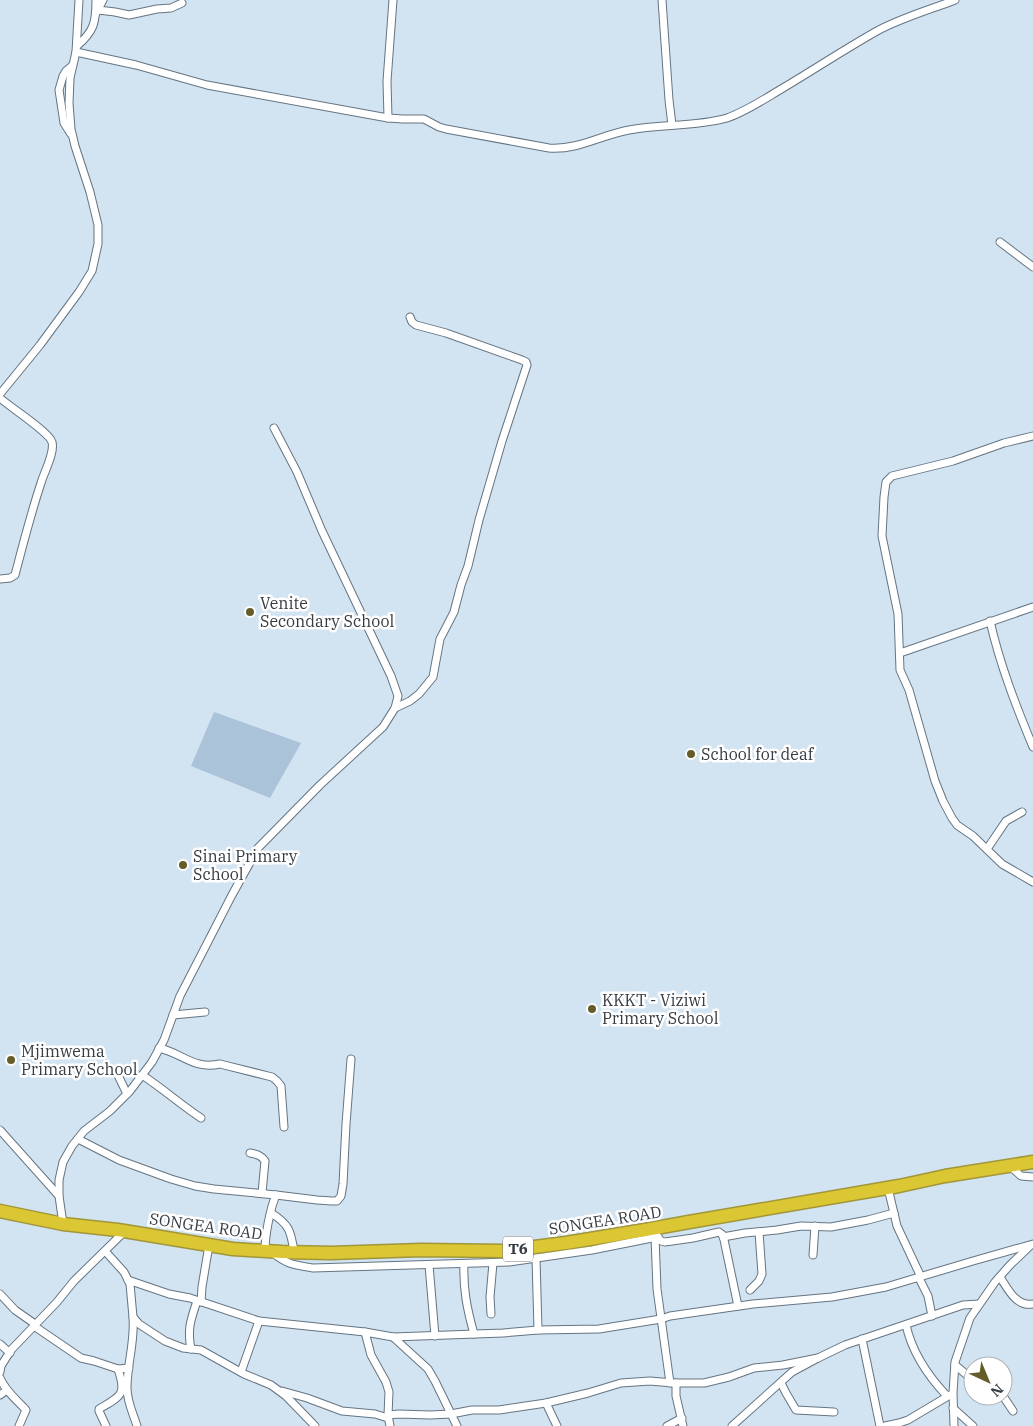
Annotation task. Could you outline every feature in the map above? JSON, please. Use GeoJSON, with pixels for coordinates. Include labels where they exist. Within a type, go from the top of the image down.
{"type":"FeatureCollection","features":[{"type":"Feature","properties":{"kind":"highway","name":"SONGEA ROAD"},"geometry":{"type":"LineString","coordinates":[[0,1211],[63,1224],[125,1231],[233,1249],[294,1252],[503,1251],[655,1234],[689,1222],[1033,1162]]}},
{"type":"Feature","properties":{"kind":"street"},"geometry":{"type":"LineString","coordinates":[[0,579],[10,578],[15,575],[49,463],[52,443],[43,431],[0,396],[80,292],[92,271],[98,244],[98,225],[86,176],[71,129],[70,78],[76,49],[79,0]]}},
{"type":"Feature","properties":{"kind":"street"},"geometry":{"type":"LineString","coordinates":[[96,0],[97,12]]}},
{"type":"Feature","properties":{"kind":"street"},"geometry":{"type":"LineString","coordinates":[[76,49],[90,32],[103,0]]}},
{"type":"Feature","properties":{"kind":"street"},"geometry":{"type":"LineString","coordinates":[[388,118],[387,81],[393,0]]}},
{"type":"Feature","properties":{"kind":"street"},"geometry":{"type":"LineString","coordinates":[[662,0],[672,125]]}},
{"type":"Feature","properties":{"kind":"street"},"geometry":{"type":"LineString","coordinates":[[76,49],[207,85],[388,118],[424,119],[446,129],[562,149],[575,147],[628,130],[727,118],[744,110],[879,30],[952,0]]}},
{"type":"Feature","properties":{"kind":"street"},"geometry":{"type":"LineString","coordinates":[[97,12],[115,12],[129,16],[157,9],[170,8],[182,3]]}},
{"type":"Feature","properties":{"kind":"street"},"geometry":{"type":"LineString","coordinates":[[1000,242],[1033,267]]}},
{"type":"Feature","properties":{"kind":"street"},"geometry":{"type":"LineString","coordinates":[[395,708],[410,702],[420,694],[433,677],[440,639],[454,612],[502,441],[527,365],[522,360],[446,333],[416,325],[410,317]]}},
{"type":"Feature","properties":{"kind":"street"},"geometry":{"type":"LineString","coordinates":[[63,1224],[58,1196],[63,1162],[72,1146],[84,1132],[127,1094],[164,1040],[180,996],[258,848],[320,785],[383,727],[395,708],[398,696],[391,676],[322,531],[297,472],[274,428]]}},
{"type":"Feature","properties":{"kind":"street"},"geometry":{"type":"LineString","coordinates":[[1033,436],[1004,442],[953,461],[892,476],[886,482],[882,536],[898,614],[900,670],[909,690],[935,781],[943,801],[957,825],[972,836],[1002,864],[1033,882]]}},
{"type":"Feature","properties":{"kind":"street"},"geometry":{"type":"LineString","coordinates":[[900,653],[1033,607]]}},
{"type":"Feature","properties":{"kind":"street"},"geometry":{"type":"LineString","coordinates":[[990,622],[1008,684],[1033,747]]}},
{"type":"Feature","properties":{"kind":"street"},"geometry":{"type":"LineString","coordinates":[[987,849],[1006,821],[1022,812]]}},
{"type":"Feature","properties":{"kind":"street"},"geometry":{"type":"LineString","coordinates":[[173,1015],[205,1012]]}},
{"type":"Feature","properties":{"kind":"street"},"geometry":{"type":"LineString","coordinates":[[159,1048],[169,1050],[200,1065],[212,1066],[220,1064],[272,1077],[277,1080],[281,1086],[284,1127]]}},
{"type":"Feature","properties":{"kind":"street"},"geometry":{"type":"LineString","coordinates":[[78,1139],[118,1160],[187,1184],[214,1189],[337,1200],[341,1196],[345,1162],[351,1059]]}},
{"type":"Feature","properties":{"kind":"street"},"geometry":{"type":"LineString","coordinates":[[116,1071],[127,1094]]}},
{"type":"Feature","properties":{"kind":"street"},"geometry":{"type":"LineString","coordinates":[[142,1074],[185,1108],[201,1118]]}},
{"type":"Feature","properties":{"kind":"street"},"geometry":{"type":"LineString","coordinates":[[0,1130],[58,1196]]}},
{"type":"Feature","properties":{"kind":"street"},"geometry":{"type":"LineString","coordinates":[[250,1153],[262,1157],[264,1161],[262,1193]]}},
{"type":"Feature","properties":{"kind":"street"},"geometry":{"type":"LineString","coordinates":[[1010,1166],[1021,1176],[1033,1177]]}},
{"type":"Feature","properties":{"kind":"street"},"geometry":{"type":"LineString","coordinates":[[888,1188],[897,1226],[928,1296],[932,1316]]}},
{"type":"Feature","properties":{"kind":"street"},"geometry":{"type":"LineString","coordinates":[[276,1195],[272,1202],[265,1239],[268,1251],[283,1262],[313,1268],[509,1262],[592,1250],[655,1234]]}},
{"type":"Feature","properties":{"kind":"street"},"geometry":{"type":"LineString","coordinates":[[271,1213],[284,1222],[290,1230],[294,1252]]}},
{"type":"Feature","properties":{"kind":"street"},"geometry":{"type":"LineString","coordinates":[[723,1237],[801,1226],[831,1226],[894,1214]]}},
{"type":"Feature","properties":{"kind":"street"},"geometry":{"type":"LineString","coordinates":[[813,1255],[815,1226]]}},
{"type":"Feature","properties":{"kind":"street"},"geometry":{"type":"LineString","coordinates":[[0,1372],[1,1366],[10,1353],[34,1325],[57,1302],[74,1281],[125,1231]]}},
{"type":"Feature","properties":{"kind":"street"},"geometry":{"type":"LineString","coordinates":[[655,1234],[665,1242],[718,1232],[722,1235],[738,1306]]}},
{"type":"Feature","properties":{"kind":"street"},"geometry":{"type":"LineString","coordinates":[[750,1290],[759,1281],[762,1274],[759,1232]]}},
{"type":"Feature","properties":{"kind":"street"},"geometry":{"type":"LineString","coordinates":[[655,1234],[657,1289],[661,1320],[683,1426]]}},
{"type":"Feature","properties":{"kind":"street"},"geometry":{"type":"LineString","coordinates":[[190,1349],[189,1326],[199,1301],[209,1245]]}},
{"type":"Feature","properties":{"kind":"street"},"geometry":{"type":"LineString","coordinates":[[128,1280],[259,1321],[365,1332],[394,1337],[435,1336],[606,1328],[738,1306],[832,1298],[886,1287],[1032,1245]]}},
{"type":"Feature","properties":{"kind":"street"},"geometry":{"type":"LineString","coordinates":[[954,1426],[950,1395],[955,1365],[970,1318],[1010,1265],[1032,1245]]}},
{"type":"Feature","properties":{"kind":"street"},"geometry":{"type":"LineString","coordinates":[[105,1251],[124,1272],[130,1284],[133,1345],[127,1387],[128,1400],[137,1426]]}},
{"type":"Feature","properties":{"kind":"street"},"geometry":{"type":"LineString","coordinates":[[536,1258],[538,1330]]}},
{"type":"Feature","properties":{"kind":"street"},"geometry":{"type":"LineString","coordinates":[[491,1314],[490,1298],[493,1263]]}},
{"type":"Feature","properties":{"kind":"street"},"geometry":{"type":"LineString","coordinates":[[429,1264],[435,1336]]}},
{"type":"Feature","properties":{"kind":"street"},"geometry":{"type":"LineString","coordinates":[[464,1264],[466,1304],[474,1334]]}},
{"type":"Feature","properties":{"kind":"street"},"geometry":{"type":"LineString","coordinates":[[1000,1277],[1018,1301],[1022,1304],[1033,1304]]}},
{"type":"Feature","properties":{"kind":"street"},"geometry":{"type":"LineString","coordinates":[[0,1294],[15,1310],[81,1358],[118,1369],[129,1368]]}},
{"type":"Feature","properties":{"kind":"street"},"geometry":{"type":"LineString","coordinates":[[732,1426],[792,1372],[818,1358],[845,1345],[963,1305],[979,1304]]}},
{"type":"Feature","properties":{"kind":"street"},"geometry":{"type":"LineString","coordinates":[[133,1317],[139,1324],[166,1341],[183,1348],[201,1350],[241,1372],[271,1385],[286,1396],[315,1426]]}},
{"type":"Feature","properties":{"kind":"street"},"geometry":{"type":"LineString","coordinates":[[241,1372],[259,1321]]}},
{"type":"Feature","properties":{"kind":"street"},"geometry":{"type":"LineString","coordinates":[[906,1325],[912,1346],[924,1366],[934,1381],[950,1395]]}},
{"type":"Feature","properties":{"kind":"street"},"geometry":{"type":"LineString","coordinates":[[365,1332],[371,1355],[386,1382],[389,1392],[389,1420]]}},
{"type":"Feature","properties":{"kind":"street"},"geometry":{"type":"LineString","coordinates":[[394,1337],[428,1369],[457,1426]]}},
{"type":"Feature","properties":{"kind":"street"},"geometry":{"type":"LineString","coordinates":[[862,1339],[880,1426]]}},
{"type":"Feature","properties":{"kind":"street"},"geometry":{"type":"LineString","coordinates":[[0,1344],[10,1353]]}},
{"type":"Feature","properties":{"kind":"street"},"geometry":{"type":"LineString","coordinates":[[389,1420],[399,1414],[430,1415],[472,1410],[498,1410],[588,1393],[621,1382],[704,1383],[754,1368],[783,1365],[818,1358]]}},
{"type":"Feature","properties":{"kind":"street"},"geometry":{"type":"LineString","coordinates":[[955,1365],[963,1372]]}},
{"type":"Feature","properties":{"kind":"street"},"geometry":{"type":"LineString","coordinates":[[106,1426],[99,1411],[122,1393],[122,1382],[118,1369]]}},
{"type":"Feature","properties":{"kind":"street"},"geometry":{"type":"LineString","coordinates":[[0,1378],[7,1390],[26,1410],[19,1426]]}},
{"type":"Feature","properties":{"kind":"street"},"geometry":{"type":"LineString","coordinates":[[781,1382],[796,1410],[834,1412]]}},
{"type":"Feature","properties":{"kind":"street"},"geometry":{"type":"LineString","coordinates":[[276,1389],[342,1411],[375,1414],[389,1420]]}},
{"type":"Feature","properties":{"kind":"street"},"geometry":{"type":"LineString","coordinates":[[0,1395],[7,1390]]}},
{"type":"Feature","properties":{"kind":"street"},"geometry":{"type":"LineString","coordinates":[[885,1426],[908,1420],[950,1395]]}},
{"type":"Feature","properties":{"kind":"street"},"geometry":{"type":"LineString","coordinates":[[546,1402],[557,1426]]}},
{"type":"Feature","properties":{"kind":"street"},"geometry":{"type":"LineString","coordinates":[[1010,1406],[1013,1411]]}},
{"type":"Feature","properties":{"kind":"street"},"geometry":{"type":"LineString","coordinates":[[953,1408],[973,1426]]}},
{"type":"Feature","properties":{"kind":"street"},"geometry":{"type":"LineString","coordinates":[[667,1426],[682,1418]]}},
{"type":"Feature","properties":{"kind":"shaded area"},"geometry":{"type":"Polygon","coordinates":[[[214,712],[301,743],[270,798],[191,766],[214,712]]]}},
{"type":"Feature","properties":{"kind":"place","name":"Venite Secondary School"},"geometry":{"type":"Point","coordinates":[250,612]}},
{"type":"Feature","properties":{"kind":"place","name":"School for deaf"},"geometry":{"type":"Point","coordinates":[691,754]}},
{"type":"Feature","properties":{"kind":"place","name":"Sinai Primary School"},"geometry":{"type":"Point","coordinates":[183,865]}},
{"type":"Feature","properties":{"kind":"place","name":"KKKT - Viziwi Primary School"},"geometry":{"type":"Point","coordinates":[592,1009]}},
{"type":"Feature","properties":{"kind":"place","name":"Mjimwema Primary School"},"geometry":{"type":"Point","coordinates":[11,1060]}}]}
